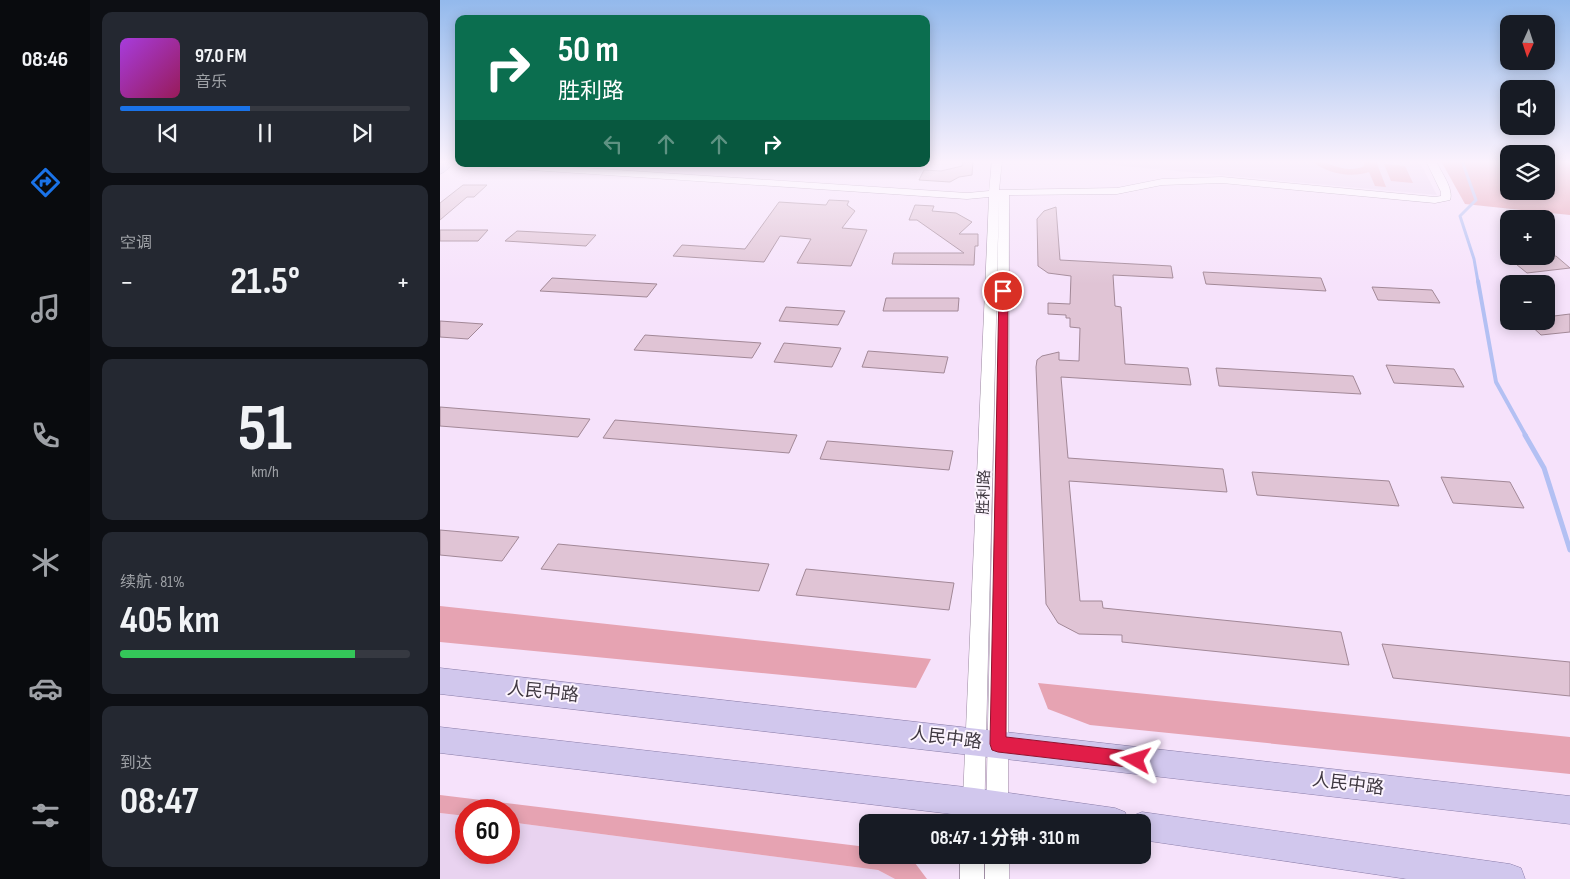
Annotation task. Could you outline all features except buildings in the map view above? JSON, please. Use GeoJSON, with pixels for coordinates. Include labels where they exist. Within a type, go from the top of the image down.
{"type":"FeatureCollection","features":[{"type":"Feature","properties":{"kind":"main road","name":"人民中路"},"geometry":{"type":"LineString","coordinates":[[440,681],[1570,810]]}},
{"type":"Feature","properties":{"kind":"main road"},"geometry":{"type":"LineString","coordinates":[[440,740],[999,814]]}},
{"type":"Feature","properties":{"kind":"main road"},"geometry":{"type":"LineString","coordinates":[[1151,827],[1510,879]]}},
{"type":"Feature","properties":{"kind":"street","name":"胜利路"},"geometry":{"type":"LineString","coordinates":[[985,813],[999,202]]}},
{"type":"Feature","properties":{"kind":"street","name":"胜利路"},"geometry":{"type":"LineString","coordinates":[[985,813],[999,202]]}},
{"type":"Feature","properties":{"kind":"street"},"geometry":{"type":"LineString","coordinates":[[972,864],[972,879]]}},
{"type":"Feature","properties":{"kind":"street"},"geometry":{"type":"LineString","coordinates":[[997,864],[997,879]]}},
{"type":"Feature","properties":{"kind":"shaded area"},"geometry":{"type":"Polygon","coordinates":[[[1464,202],[1570,202],[1570,215],[1555,213],[1555,210],[1522,210],[1465,204],[1464,202]]]}},
{"type":"Feature","properties":{"kind":"shaded area"},"geometry":{"type":"Polygon","coordinates":[[[440,606],[931,659],[916,688],[440,642],[440,606]]]}},
{"type":"Feature","properties":{"kind":"shaded area"},"geometry":{"type":"Polygon","coordinates":[[[1038,683],[1570,737],[1570,774],[1090,725],[1048,709],[1038,683]]]}},
{"type":"Feature","properties":{"kind":"shaded area"},"geometry":{"type":"Polygon","coordinates":[[[440,795],[473,799],[455,799],[455,815],[440,813],[440,795]]]}},
{"type":"Feature","properties":{"kind":"shaded area"},"geometry":{"type":"Polygon","coordinates":[[[520,805],[859,846],[859,864],[916,864],[927,879],[895,879],[878,870],[520,823],[520,805]]]}},
{"type":"Feature","properties":{"kind":"shaded area"},"geometry":{"type":"Polygon","coordinates":[[[440,813],[455,815],[455,864],[520,864],[520,823],[878,870],[895,879],[440,879],[440,813]]]}},
{"type":"Feature","properties":{"kind":"waterway"},"geometry":{"type":"LineString","coordinates":[[1474,202],[1460,216],[1474,259],[1478,282]]}},
{"type":"Feature","properties":{"kind":"waterway"},"geometry":{"type":"LineString","coordinates":[[1478,281],[1496,382],[1526,436]]}},
{"type":"Feature","properties":{"kind":"waterway"},"geometry":{"type":"LineString","coordinates":[[1525,435],[1544,468],[1570,550]]}},
{"type":"Feature","properties":{"kind":"route"},"geometry":{"type":"LineString","coordinates":[[1003,291],[998,744],[1136,760]]}}]}
